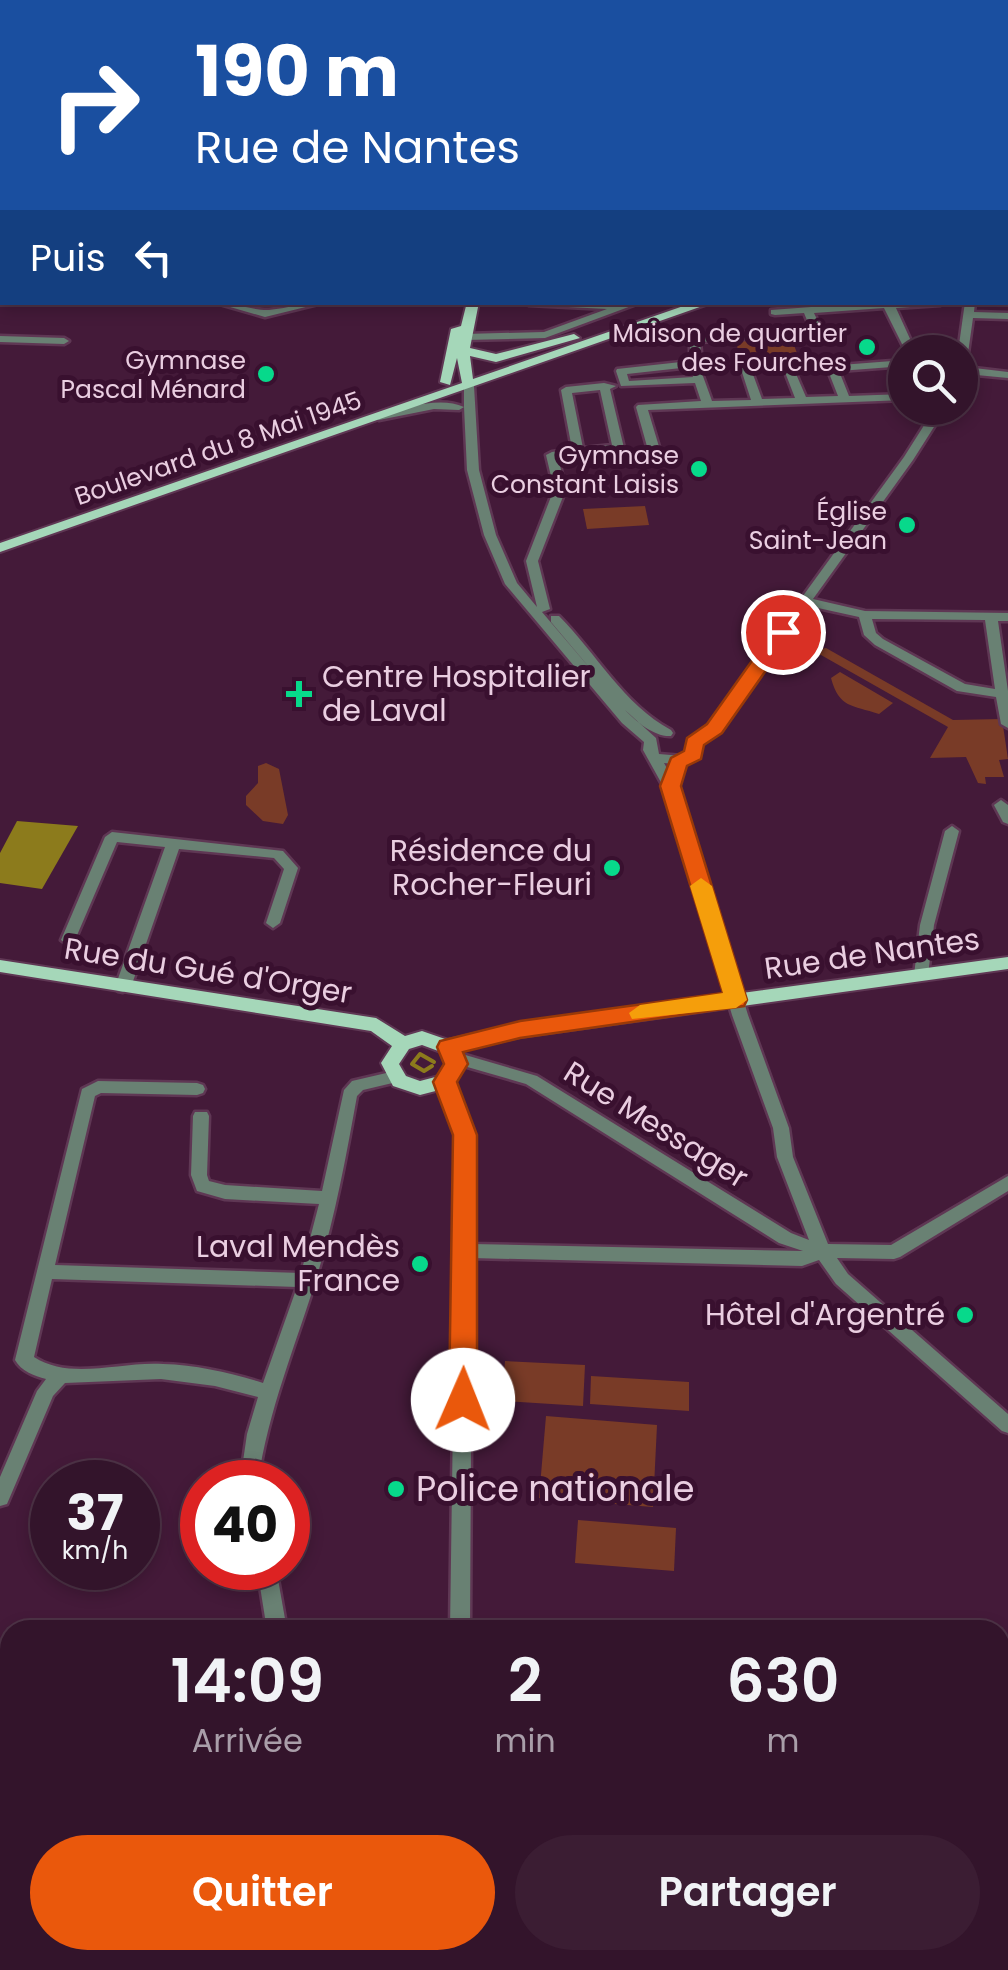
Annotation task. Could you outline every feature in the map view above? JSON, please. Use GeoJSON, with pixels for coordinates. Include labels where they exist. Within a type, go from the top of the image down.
{"type":"FeatureCollection","features":[{"type":"Feature","properties":{"kind":"main road"},"geometry":{"type":"LineString","coordinates":[[447,386],[450,360],[466,305]]}},
{"type":"Feature","properties":{"kind":"main road"},"geometry":{"type":"LineString","coordinates":[[466,381],[467,305]]}},
{"type":"Feature","properties":{"kind":"main road"},"geometry":{"type":"LineString","coordinates":[[466,381],[669,305]]}},
{"type":"Feature","properties":{"kind":"main road","name":"Boulevard du 8 Mai 1945"},"geometry":{"type":"LineString","coordinates":[[0,538],[699,305]]}},
{"type":"Feature","properties":{"kind":"main road"},"geometry":{"type":"LineString","coordinates":[[465,344],[496,358],[574,338]]}},
{"type":"Feature","properties":{"kind":"main road"},"geometry":{"type":"LineString","coordinates":[[450,360],[455,372],[466,381]]}},
{"type":"Feature","properties":{"kind":"main road","name":"Boulevard du 8 Mai 1945"},"geometry":{"type":"LineString","coordinates":[[0,548],[369,420],[447,386]]}},
{"type":"Feature","properties":{"kind":"main road","name":"Rue de Nantes"},"geometry":{"type":"LineString","coordinates":[[452,1052],[520,1030],[1008,963]]}},
{"type":"Feature","properties":{"kind":"main road","name":"Rue du Gué d'Orger"},"geometry":{"type":"LineString","coordinates":[[0,966],[376,1025],[403,1044]]}},
{"type":"Feature","properties":{"kind":"main road"},"geometry":{"type":"LineString","coordinates":[[422,1038],[452,1052],[454,1071],[437,1085],[412,1087],[395,1077],[390,1063],[403,1044],[422,1038]]}},
{"type":"Feature","properties":{"kind":"street"},"geometry":{"type":"LineString","coordinates":[[230,305],[265,314],[307,305]]}},
{"type":"Feature","properties":{"kind":"street"},"geometry":{"type":"LineString","coordinates":[[586,305],[624,307]]}},
{"type":"Feature","properties":{"kind":"street"},"geometry":{"type":"LineString","coordinates":[[465,344],[545,335],[629,305]]}},
{"type":"Feature","properties":{"kind":"street"},"geometry":{"type":"LineString","coordinates":[[775,312],[844,305]]}},
{"type":"Feature","properties":{"kind":"street"},"geometry":{"type":"LineString","coordinates":[[885,305],[901,335]]}},
{"type":"Feature","properties":{"kind":"street"},"geometry":{"type":"LineString","coordinates":[[966,335],[969,308],[1008,316]]}},
{"type":"Feature","properties":{"kind":"street"},"geometry":{"type":"LineString","coordinates":[[712,405],[698,380],[695,339],[808,332],[815,326],[808,310]]}},
{"type":"Feature","properties":{"kind":"street"},"geometry":{"type":"LineString","coordinates":[[0,339],[64,340]]}},
{"type":"Feature","properties":{"kind":"street"},"geometry":{"type":"LineString","coordinates":[[624,384],[621,370],[625,367],[696,363],[704,368],[712,405]]}},
{"type":"Feature","properties":{"kind":"street"},"geometry":{"type":"LineString","coordinates":[[845,400],[832,368],[888,364]]}},
{"type":"Feature","properties":{"kind":"street"},"geometry":{"type":"LineString","coordinates":[[788,366],[802,402]]}},
{"type":"Feature","properties":{"kind":"street"},"geometry":{"type":"LineString","coordinates":[[746,369],[758,404]]}},
{"type":"Feature","properties":{"kind":"street"},"geometry":{"type":"LineString","coordinates":[[978,373],[1008,375]]}},
{"type":"Feature","properties":{"kind":"street"},"geometry":{"type":"LineString","coordinates":[[579,454],[566,390],[698,380]]}},
{"type":"Feature","properties":{"kind":"street"},"geometry":{"type":"LineString","coordinates":[[466,381],[470,440],[482,508],[504,566],[627,720],[651,740]]}},
{"type":"Feature","properties":{"kind":"street"},"geometry":{"type":"LineString","coordinates":[[447,386],[470,440]]}},
{"type":"Feature","properties":{"kind":"street"},"geometry":{"type":"LineString","coordinates":[[516,581],[532,561],[560,489],[552,455],[618,448],[604,386]]}},
{"type":"Feature","properties":{"kind":"street"},"geometry":{"type":"LineString","coordinates":[[650,456],[654,450],[642,408],[888,398]]}},
{"type":"Feature","properties":{"kind":"street"},"geometry":{"type":"LineString","coordinates":[[369,420],[434,406],[459,407]]}},
{"type":"Feature","properties":{"kind":"street"},"geometry":{"type":"LineString","coordinates":[[694,743],[714,728],[928,425]]}},
{"type":"Feature","properties":{"kind":"street"},"geometry":{"type":"LineString","coordinates":[[532,561],[544,609]]}},
{"type":"Feature","properties":{"kind":"street"},"geometry":{"type":"LineString","coordinates":[[516,581],[537,580]]}},
{"type":"Feature","properties":{"kind":"street"},"geometry":{"type":"LineString","coordinates":[[516,581],[590,653],[636,716],[694,743],[694,754],[678,762],[656,758]]}},
{"type":"Feature","properties":{"kind":"street"},"geometry":{"type":"LineString","coordinates":[[805,602],[865,615],[1008,617]]}},
{"type":"Feature","properties":{"kind":"street"},"geometry":{"type":"LineString","coordinates":[[865,615],[870,635],[879,642],[962,688],[1002,694]]}},
{"type":"Feature","properties":{"kind":"street"},"geometry":{"type":"LineString","coordinates":[[991,617],[1008,724]]}},
{"type":"Feature","properties":{"kind":"street"},"geometry":{"type":"LineString","coordinates":[[651,740],[666,732]]}},
{"type":"Feature","properties":{"kind":"street"},"geometry":{"type":"LineString","coordinates":[[651,740],[650,750],[670,786],[736,1000],[781,1128],[785,1157],[822,1251],[842,1280],[1008,1425]]}},
{"type":"Feature","properties":{"kind":"street"},"geometry":{"type":"LineString","coordinates":[[670,786],[678,762]]}},
{"type":"Feature","properties":{"kind":"street"},"geometry":{"type":"LineString","coordinates":[[921,975],[927,926],[952,831]]}},
{"type":"Feature","properties":{"kind":"street"},"geometry":{"type":"LineString","coordinates":[[68,940],[112,837],[278,854],[291,868],[273,922]]}},
{"type":"Feature","properties":{"kind":"street"},"geometry":{"type":"LineString","coordinates":[[123,988],[174,842]]}},
{"type":"Feature","properties":{"kind":"street","name":"Rue Messager"},"geometry":{"type":"LineString","coordinates":[[452,1052],[531,1080],[785,1238],[822,1251]]}},
{"type":"Feature","properties":{"kind":"street"},"geometry":{"type":"LineString","coordinates":[[251,1460],[255,1433],[307,1280],[330,1198],[354,1087],[395,1077]]}},
{"type":"Feature","properties":{"kind":"street"},"geometry":{"type":"LineString","coordinates":[[437,1085],[461,1118],[465,1251],[460,1620]]}},
{"type":"Feature","properties":{"kind":"street"},"geometry":{"type":"LineString","coordinates":[[198,1088],[98,1087],[88,1093],[24,1360],[44,1372],[62,1376],[159,1370],[268,1392]]}},
{"type":"Feature","properties":{"kind":"street"},"geometry":{"type":"LineString","coordinates":[[201,1116],[199,1176],[203,1186],[225,1192],[330,1198]]}},
{"type":"Feature","properties":{"kind":"street"},"geometry":{"type":"LineString","coordinates":[[465,1251],[802,1259],[822,1251],[894,1252],[1008,1184]]}},
{"type":"Feature","properties":{"kind":"street"},"geometry":{"type":"LineString","coordinates":[[46,1272],[307,1280]]}},
{"type":"Feature","properties":{"kind":"street"},"geometry":{"type":"LineString","coordinates":[[0,1498],[46,1392],[62,1376]]}},
{"type":"Feature","properties":{"kind":"street"},"geometry":{"type":"LineString","coordinates":[[271,1590],[275,1620]]}},
{"type":"Feature","properties":{"kind":"shaded area"},"geometry":{"type":"Polygon","coordinates":[[[791,337],[798,356],[741,359],[735,340],[791,337]]]}},
{"type":"Feature","properties":{"kind":"shaded area"},"geometry":{"type":"Polygon","coordinates":[[[645,506],[649,525],[587,529],[583,509],[645,506]]]}},
{"type":"Feature","properties":{"kind":"shaded area"},"geometry":{"type":"Polygon","coordinates":[[[826,648],[953,720],[1002,719],[1008,759],[999,760],[1004,777],[985,777],[986,784],[978,783],[966,757],[930,758],[948,727],[821,655],[783,662],[780,657],[826,648]]]}},
{"type":"Feature","properties":{"kind":"shaded area"},"geometry":{"type":"Polygon","coordinates":[[[840,672],[893,703],[879,714],[848,704],[838,695],[831,678],[840,672]]]}},
{"type":"Feature","properties":{"kind":"shaded area"},"geometry":{"type":"Polygon","coordinates":[[[266,763],[279,769],[288,815],[283,824],[263,821],[246,805],[246,796],[258,783],[258,766],[266,763]]]}},
{"type":"Feature","properties":{"kind":"shaded area"},"geometry":{"type":"Polygon","coordinates":[[[17,821],[78,826],[42,889],[0,883],[0,853],[17,821]]]}},
{"type":"Feature","properties":{"kind":"shaded area"},"geometry":{"type":"Polygon","coordinates":[[[505,1361],[585,1365],[583,1406],[502,1401],[505,1361]]]}},
{"type":"Feature","properties":{"kind":"shaded area"},"geometry":{"type":"Polygon","coordinates":[[[591,1376],[689,1382],[689,1411],[590,1404],[591,1376]]]}},
{"type":"Feature","properties":{"kind":"shaded area"},"geometry":{"type":"Polygon","coordinates":[[[546,1416],[657,1425],[653,1507],[539,1498],[546,1416]]]}},
{"type":"Feature","properties":{"kind":"shaded area"},"geometry":{"type":"Polygon","coordinates":[[[578,1520],[676,1528],[674,1571],[575,1563],[578,1520]]]}},
{"type":"Feature","properties":{"kind":"waterway"},"geometry":{"type":"LineString","coordinates":[[432,1066],[424,1071],[412,1064],[420,1054],[434,1062]]}},
{"type":"Feature","properties":{"kind":"slow traffic"},"geometry":{"type":"LineString","coordinates":[[640,1013],[736,1000],[701,886]]}},
{"type":"Feature","properties":{"kind":"place","name":"Maison de quartier des Fourches"},"geometry":{"type":"Point","coordinates":[867,347]}},
{"type":"Feature","properties":{"kind":"place","name":"Gymnase Pascal Ménard"},"geometry":{"type":"Point","coordinates":[266,374]}},
{"type":"Feature","properties":{"kind":"place","name":"Gymnase Constant Laisis"},"geometry":{"type":"Point","coordinates":[699,469]}},
{"type":"Feature","properties":{"kind":"place","name":"Église Saint-Jean"},"geometry":{"type":"Point","coordinates":[907,525]}},
{"type":"Feature","properties":{"kind":"place","name":"Centre Hospitalier de Laval"},"geometry":{"type":"Point","coordinates":[299,694]}},
{"type":"Feature","properties":{"kind":"place","name":"Résidence du Rocher-Fleuri"},"geometry":{"type":"Point","coordinates":[612,868]}},
{"type":"Feature","properties":{"kind":"place","name":"Laval Mendès France"},"geometry":{"type":"Point","coordinates":[420,1264]}},
{"type":"Feature","properties":{"kind":"place","name":"Hôtel d'Argentré"},"geometry":{"type":"Point","coordinates":[965,1315]}},
{"type":"Feature","properties":{"kind":"place","name":"Police nationale"},"geometry":{"type":"Point","coordinates":[396,1489]}},
{"type":"Feature","properties":{"kind":"route"},"geometry":{"type":"LineString","coordinates":[[463,1400],[465,1135],[444,1082],[456,1064],[448,1047],[520,1030],[736,1000],[670,786],[678,762],[694,754],[694,743],[711,732],[783,632]]}}]}
